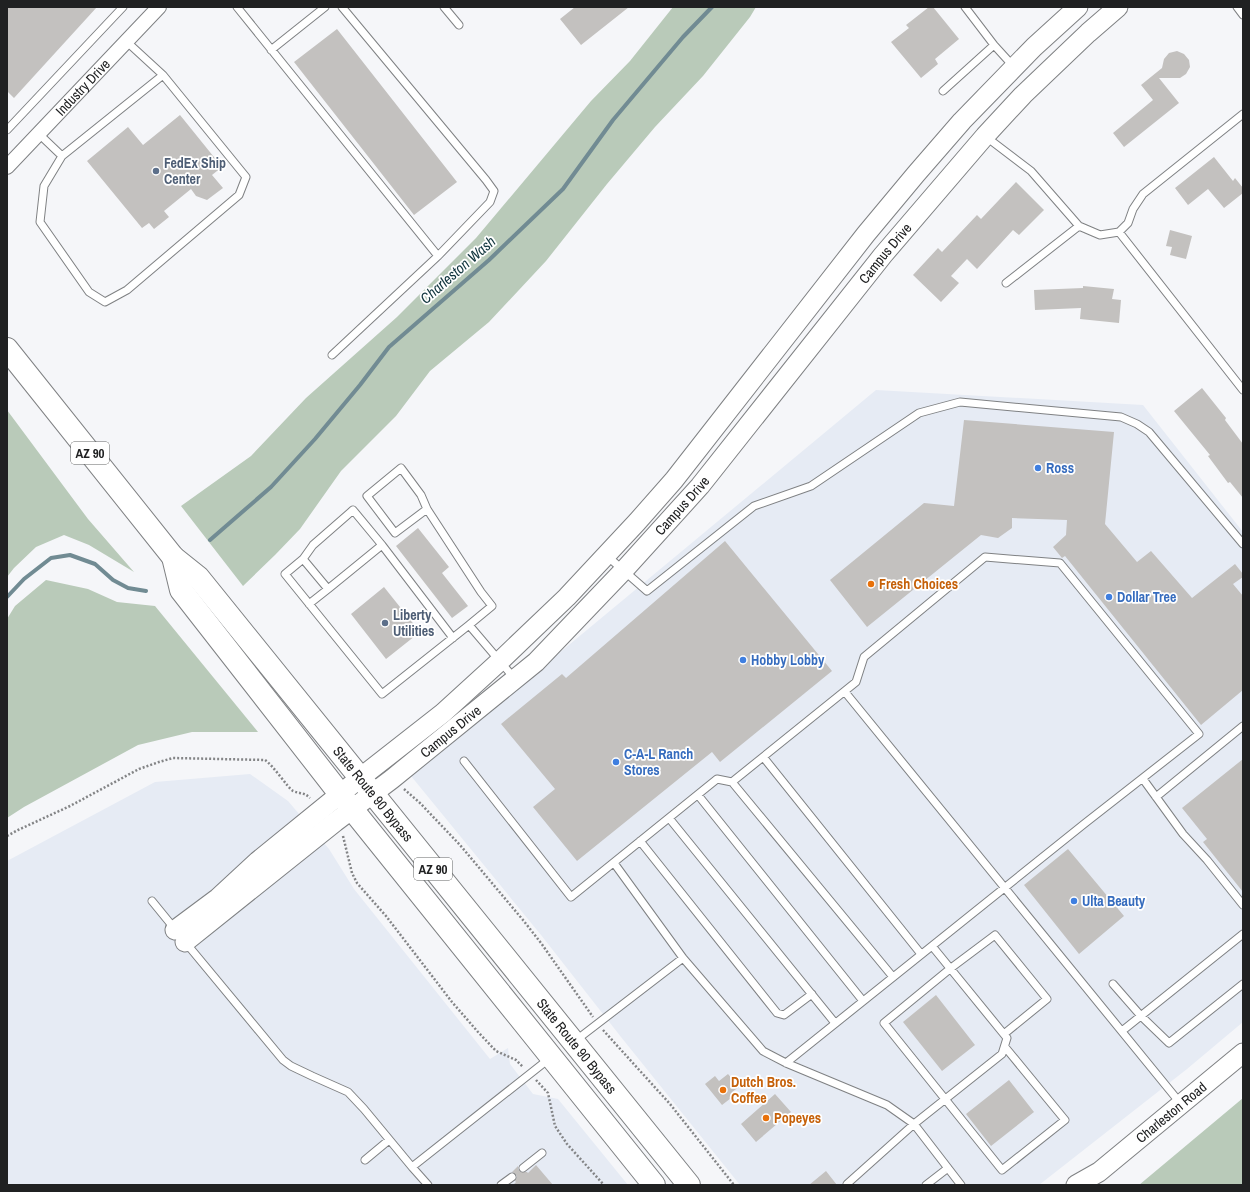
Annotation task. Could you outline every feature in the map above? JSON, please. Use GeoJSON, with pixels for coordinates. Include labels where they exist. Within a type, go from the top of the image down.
{"type":"FeatureCollection","features":[{"type":"Feature","properties":{"kind":"highway","name":"State Route 90 Bypass"},"geometry":{"type":"LineString","coordinates":[[7,349],[173,557],[198,577],[690,1185]]}},
{"type":"Feature","properties":{"kind":"highway","name":"State Route 90 Bypass"},"geometry":{"type":"LineString","coordinates":[[173,557],[181,590],[346,801],[654,1185]]}},
{"type":"Feature","properties":{"kind":"street","name":"Industry Drive"},"geometry":{"type":"LineString","coordinates":[[7,167],[159,7]]}},
{"type":"Feature","properties":{"kind":"street","name":"Campus Drive"},"geometry":{"type":"LineString","coordinates":[[180,936],[366,785],[567,597],[674,480],[861,241],[916,174],[962,121],[1014,67],[1078,7]]}},
{"type":"Feature","properties":{"kind":"street","name":"Campus Drive"},"geometry":{"type":"LineString","coordinates":[[366,785],[392,779],[536,662],[624,570],[700,486],[883,255],[985,136],[1023,96],[1088,33],[1118,7]]}},
{"type":"Feature","properties":{"kind":"street","name":"Charleston Road"},"geometry":{"type":"LineString","coordinates":[[1076,1185],[1093,1178],[1243,1053]]}},
{"type":"Feature","properties":{"kind":"lane"},"geometry":{"type":"LineString","coordinates":[[7,130],[123,7]]}},
{"type":"Feature","properties":{"kind":"lane"},"geometry":{"type":"LineString","coordinates":[[237,7],[438,256]]}},
{"type":"Feature","properties":{"kind":"lane"},"geometry":{"type":"LineString","coordinates":[[271,50],[325,7]]}},
{"type":"Feature","properties":{"kind":"lane"},"geometry":{"type":"LineString","coordinates":[[332,355],[438,256],[490,202],[494,191],[342,7]]}},
{"type":"Feature","properties":{"kind":"lane"},"geometry":{"type":"LineString","coordinates":[[444,7],[459,25]]}},
{"type":"Feature","properties":{"kind":"lane"},"geometry":{"type":"LineString","coordinates":[[965,7],[994,46],[1014,67]]}},
{"type":"Feature","properties":{"kind":"lane"},"geometry":{"type":"LineString","coordinates":[[1237,7],[1243,15]]}},
{"type":"Feature","properties":{"kind":"lane"},"geometry":{"type":"LineString","coordinates":[[126,41],[163,75],[246,177],[239,195],[128,290],[105,302],[89,292],[40,222],[44,186],[62,156],[163,75]]}},
{"type":"Feature","properties":{"kind":"lane"},"geometry":{"type":"LineString","coordinates":[[943,91],[994,46]]}},
{"type":"Feature","properties":{"kind":"lane"},"geometry":{"type":"LineString","coordinates":[[985,136],[1031,171],[1079,226],[1100,235],[1119,232],[1128,223],[1133,209],[1143,194],[1243,114]]}},
{"type":"Feature","properties":{"kind":"lane"},"geometry":{"type":"LineString","coordinates":[[39,134],[62,156]]}},
{"type":"Feature","properties":{"kind":"lane"},"geometry":{"type":"LineString","coordinates":[[1006,283],[1079,226]]}},
{"type":"Feature","properties":{"kind":"lane"},"geometry":{"type":"LineString","coordinates":[[1119,232],[1243,390]]}},
{"type":"Feature","properties":{"kind":"lane"},"geometry":{"type":"LineString","coordinates":[[606,555],[647,591],[754,506],[811,486],[919,413],[960,402],[1121,417],[1137,424],[1149,432],[1243,544]]}},
{"type":"Feature","properties":{"kind":"lane"},"geometry":{"type":"LineString","coordinates":[[427,509],[395,533],[367,496],[401,468],[421,495],[427,509],[481,592],[492,606],[453,638],[382,694],[285,574],[303,559],[313,545],[353,510],[453,638]]}},
{"type":"Feature","properties":{"kind":"lane"},"geometry":{"type":"LineString","coordinates":[[309,604],[382,546]]}},
{"type":"Feature","properties":{"kind":"lane"},"geometry":{"type":"LineString","coordinates":[[732,782],[845,692],[856,682],[864,657],[984,557],[1060,563],[1199,734],[786,1063]]}},
{"type":"Feature","properties":{"kind":"lane"},"geometry":{"type":"LineString","coordinates":[[303,559],[328,589]]}},
{"type":"Feature","properties":{"kind":"lane"},"geometry":{"type":"LineString","coordinates":[[469,625],[515,679]]}},
{"type":"Feature","properties":{"kind":"lane"},"geometry":{"type":"LineString","coordinates":[[845,692],[1181,1104]]}},
{"type":"Feature","properties":{"kind":"lane"},"geometry":{"type":"LineString","coordinates":[[1156,797],[1243,726]]}},
{"type":"Feature","properties":{"kind":"lane"},"geometry":{"type":"LineString","coordinates":[[764,758],[921,954]]}},
{"type":"Feature","properties":{"kind":"lane"},"geometry":{"type":"LineString","coordinates":[[464,761],[571,897],[717,779],[732,782],[893,977]]}},
{"type":"Feature","properties":{"kind":"lane"},"geometry":{"type":"LineString","coordinates":[[1143,779],[1183,834],[1207,860],[1243,905]]}},
{"type":"Feature","properties":{"kind":"lane"},"geometry":{"type":"LineString","coordinates":[[698,794],[863,1001]]}},
{"type":"Feature","properties":{"kind":"lane"},"geometry":{"type":"LineString","coordinates":[[668,818],[835,1023]]}},
{"type":"Feature","properties":{"kind":"lane"},"geometry":{"type":"LineString","coordinates":[[640,842],[777,1013],[784,1015],[812,994]]}},
{"type":"Feature","properties":{"kind":"lane"},"geometry":{"type":"LineString","coordinates":[[614,863],[683,958],[763,1051],[786,1063],[887,1105],[914,1124],[962,1185]]}},
{"type":"Feature","properties":{"kind":"lane"},"geometry":{"type":"LineString","coordinates":[[152,901],[283,1060],[291,1066],[348,1092],[428,1185]]}},
{"type":"Feature","properties":{"kind":"lane"},"geometry":{"type":"LineString","coordinates":[[1122,1031],[1243,934]]}},
{"type":"Feature","properties":{"kind":"lane"},"geometry":{"type":"LineString","coordinates":[[1004,1034],[1047,999],[994,935],[884,1023],[1002,1170],[1065,1120],[1005,1047]]}},
{"type":"Feature","properties":{"kind":"lane"},"geometry":{"type":"LineString","coordinates":[[847,1184],[914,1124],[1002,1054],[1005,1047],[1007,1038],[932,946]]}},
{"type":"Feature","properties":{"kind":"lane"},"geometry":{"type":"LineString","coordinates":[[573,1042],[683,958]]}},
{"type":"Feature","properties":{"kind":"lane"},"geometry":{"type":"LineString","coordinates":[[1114,984],[1141,1016],[1169,1043],[1243,984]]}},
{"type":"Feature","properties":{"kind":"lane"},"geometry":{"type":"LineString","coordinates":[[412,1167],[551,1058]]}},
{"type":"Feature","properties":{"kind":"lane"},"geometry":{"type":"LineString","coordinates":[[365,1160],[389,1140]]}},
{"type":"Feature","properties":{"kind":"lane"},"geometry":{"type":"LineString","coordinates":[[523,1168],[542,1153]]}},
{"type":"Feature","properties":{"kind":"lane"},"geometry":{"type":"LineString","coordinates":[[926,1185],[948,1168]]}},
{"type":"Feature","properties":{"kind":"lane"},"geometry":{"type":"LineString","coordinates":[[501,1185],[512,1177]]}},
{"type":"Feature","properties":{"kind":"path"},"geometry":{"type":"LineString","coordinates":[[7,836],[70,806],[139,769],[173,758],[265,760],[272,765],[292,790],[305,794],[329,815],[345,839],[352,873],[358,883],[386,916],[452,1002],[478,1032],[496,1050],[516,1060],[548,1093],[555,1126],[567,1144],[604,1185]]}},
{"type":"Feature","properties":{"kind":"path"},"geometry":{"type":"LineString","coordinates":[[392,779],[420,803],[460,845],[541,943],[598,1024],[670,1104],[734,1185]]}},
{"type":"Feature","properties":{"kind":"shaded area"},"geometry":{"type":"Polygon","coordinates":[[[876,390],[1143,405],[1243,532],[1243,1022],[1187,1069],[1039,1185],[740,1185],[541,935],[411,776],[876,390]]]}},
{"type":"Feature","properties":{"kind":"shaded area"},"geometry":{"type":"Polygon","coordinates":[[[250,774],[288,801],[329,849],[354,889],[490,1059],[508,1048],[510,1064],[533,1094],[558,1099],[628,1185],[7,1185],[7,861],[155,782],[250,774]]]}},
{"type":"Feature","properties":{"kind":"green space"},"geometry":{"type":"Polygon","coordinates":[[[673,7],[756,7],[750,17],[703,76],[655,127],[607,184],[546,261],[489,322],[430,371],[396,416],[341,471],[300,529],[243,586],[181,506],[251,456],[306,398],[397,317],[476,238],[591,101],[630,61],[673,7]]]}},
{"type":"Feature","properties":{"kind":"green space"},"geometry":{"type":"Polygon","coordinates":[[[7,410],[88,519],[134,572],[89,545],[64,535],[36,547],[14,568],[7,577],[7,410]]]}},
{"type":"Feature","properties":{"kind":"green space"},"geometry":{"type":"Polygon","coordinates":[[[46,580],[88,589],[117,602],[155,606],[258,732],[192,732],[138,745],[24,807],[7,818],[7,619],[15,606],[46,580]]]}},
{"type":"Feature","properties":{"kind":"green space"},"geometry":{"type":"Polygon","coordinates":[[[1243,1098],[1243,1185],[1139,1185],[1243,1098]]]}},
{"type":"Feature","properties":{"kind":"building"},"geometry":{"type":"Polygon","coordinates":[[[7,7],[97,7],[14,98],[7,91],[7,7]]]}},
{"type":"Feature","properties":{"kind":"building"},"geometry":{"type":"Polygon","coordinates":[[[575,7],[629,7],[581,45],[560,19],[575,7]]]}},
{"type":"Feature","properties":{"kind":"building"},"geometry":{"type":"Polygon","coordinates":[[[929,7],[933,7],[959,39],[935,59],[938,64],[921,78],[891,42],[909,28],[906,25],[929,7]]]}},
{"type":"Feature","properties":{"kind":"building"},"geometry":{"type":"Polygon","coordinates":[[[337,29],[457,182],[414,215],[294,62],[337,29]]]}},
{"type":"Feature","properties":{"kind":"building"},"geometry":{"type":"Polygon","coordinates":[[[1177,51],[1184,54],[1189,60],[1190,67],[1186,74],[1180,78],[1159,78],[1179,103],[1124,147],[1113,133],[1153,100],[1141,85],[1162,68],[1164,59],[1169,53],[1177,51]]]}},
{"type":"Feature","properties":{"kind":"building","name":"FedEx Ship Center"},"geometry":{"type":"Polygon","coordinates":[[[180,115],[222,167],[212,175],[223,188],[207,200],[196,196],[191,189],[164,211],[169,217],[154,229],[149,223],[142,228],[87,161],[128,127],[143,145],[180,115]]]}},
{"type":"Feature","properties":{"kind":"building"},"geometry":{"type":"Polygon","coordinates":[[[1214,157],[1233,181],[1235,178],[1243,188],[1243,193],[1224,208],[1208,189],[1188,205],[1175,188],[1214,157]]]}},
{"type":"Feature","properties":{"kind":"building"},"geometry":{"type":"Polygon","coordinates":[[[1016,182],[1044,210],[1019,235],[1013,230],[977,269],[967,259],[951,276],[959,283],[941,302],[913,275],[938,248],[942,252],[977,215],[981,219],[1016,182]]]}},
{"type":"Feature","properties":{"kind":"building"},"geometry":{"type":"Polygon","coordinates":[[[1170,230],[1192,236],[1186,259],[1170,255],[1172,247],[1166,246],[1170,230]]]}},
{"type":"Feature","properties":{"kind":"building"},"geometry":{"type":"Polygon","coordinates":[[[1083,286],[1114,289],[1112,299],[1121,300],[1119,323],[1080,319],[1081,308],[1035,310],[1034,290],[1083,288],[1083,286]]]}},
{"type":"Feature","properties":{"kind":"building"},"geometry":{"type":"Polygon","coordinates":[[[1202,388],[1226,418],[1225,420],[1243,444],[1243,498],[1230,482],[1228,483],[1208,456],[1210,455],[1174,411],[1202,388]]]}},
{"type":"Feature","properties":{"kind":"building"},"geometry":{"type":"Polygon","coordinates":[[[964,420],[1114,432],[1105,524],[1137,562],[1151,551],[1192,598],[1235,564],[1243,574],[1243,577],[1233,584],[1243,596],[1243,690],[1201,725],[1065,556],[1062,558],[1053,547],[1066,535],[1067,520],[1012,518],[1012,528],[998,538],[981,535],[867,627],[830,580],[924,503],[954,506],[964,420]]]}},
{"type":"Feature","properties":{"kind":"building"},"geometry":{"type":"Polygon","coordinates":[[[418,528],[449,567],[442,573],[468,606],[452,618],[396,546],[418,528]]]}},
{"type":"Feature","properties":{"kind":"building"},"geometry":{"type":"Polygon","coordinates":[[[725,541],[832,671],[720,762],[712,752],[577,861],[533,807],[555,789],[501,724],[562,674],[566,678],[725,541]]]}},
{"type":"Feature","properties":{"kind":"building","name":"Liberty Utilities"},"geometry":{"type":"Polygon","coordinates":[[[384,587],[420,632],[386,659],[351,614],[384,587]]]}},
{"type":"Feature","properties":{"kind":"building"},"geometry":{"type":"Polygon","coordinates":[[[1243,759],[1243,892],[1203,842],[1207,839],[1182,808],[1243,759]]]}},
{"type":"Feature","properties":{"kind":"building","name":"Ulta Beauty"},"geometry":{"type":"Polygon","coordinates":[[[1068,849],[1124,916],[1079,954],[1024,885],[1068,849]]]}},
{"type":"Feature","properties":{"kind":"building"},"geometry":{"type":"Polygon","coordinates":[[[936,995],[975,1045],[942,1071],[903,1022],[936,995]]]}},
{"type":"Feature","properties":{"kind":"building","name":"Dutch Bros. Coffee"},"geometry":{"type":"Polygon","coordinates":[[[728,1074],[739,1087],[732,1092],[735,1095],[722,1105],[705,1084],[715,1076],[719,1081],[728,1074]]]}},
{"type":"Feature","properties":{"kind":"building"},"geometry":{"type":"Polygon","coordinates":[[[1009,1080],[1034,1112],[991,1146],[966,1114],[1009,1080]]]}},
{"type":"Feature","properties":{"kind":"building","name":"Popeyes"},"geometry":{"type":"Polygon","coordinates":[[[775,1094],[791,1112],[756,1142],[741,1124],[775,1094]]]}},
{"type":"Feature","properties":{"kind":"building"},"geometry":{"type":"Polygon","coordinates":[[[536,1165],[553,1185],[513,1185],[516,1182],[517,1176],[512,1172],[518,1166],[518,1169],[521,1172],[528,1173],[536,1165]]]}},
{"type":"Feature","properties":{"kind":"building"},"geometry":{"type":"Polygon","coordinates":[[[826,1171],[837,1185],[809,1185],[826,1171]]]}},
{"type":"Feature","properties":{"kind":"waterway","name":"Charleston Wash"},"geometry":{"type":"LineString","coordinates":[[210,540],[271,487],[315,439],[360,385],[389,347],[489,260],[563,189],[613,120],[683,37],[712,7]]}},
{"type":"Feature","properties":{"kind":"waterway"},"geometry":{"type":"LineString","coordinates":[[7,597],[24,579],[51,558],[70,555],[95,564],[113,580],[128,588],[146,591]]}},
{"type":"Feature","properties":{"kind":"place","name":"FedEx Ship Center"},"geometry":{"type":"Point","coordinates":[156,171]}},
{"type":"Feature","properties":{"kind":"place","name":"Ross"},"geometry":{"type":"Point","coordinates":[1038,468]}},
{"type":"Feature","properties":{"kind":"place","name":"Fresh Choices"},"geometry":{"type":"Point","coordinates":[871,584]}},
{"type":"Feature","properties":{"kind":"place","name":"Dollar Tree"},"geometry":{"type":"Point","coordinates":[1109,597]}},
{"type":"Feature","properties":{"kind":"place","name":"Liberty Utilities"},"geometry":{"type":"Point","coordinates":[385,623]}},
{"type":"Feature","properties":{"kind":"place","name":"Hobby Lobby"},"geometry":{"type":"Point","coordinates":[743,660]}},
{"type":"Feature","properties":{"kind":"place","name":"C-A-L Ranch Stores"},"geometry":{"type":"Point","coordinates":[616,762]}},
{"type":"Feature","properties":{"kind":"place","name":"Ulta Beauty"},"geometry":{"type":"Point","coordinates":[1074,901]}},
{"type":"Feature","properties":{"kind":"place","name":"Dutch Bros. Coffee"},"geometry":{"type":"Point","coordinates":[723,1090]}},
{"type":"Feature","properties":{"kind":"place","name":"Popeyes"},"geometry":{"type":"Point","coordinates":[766,1118]}}]}
